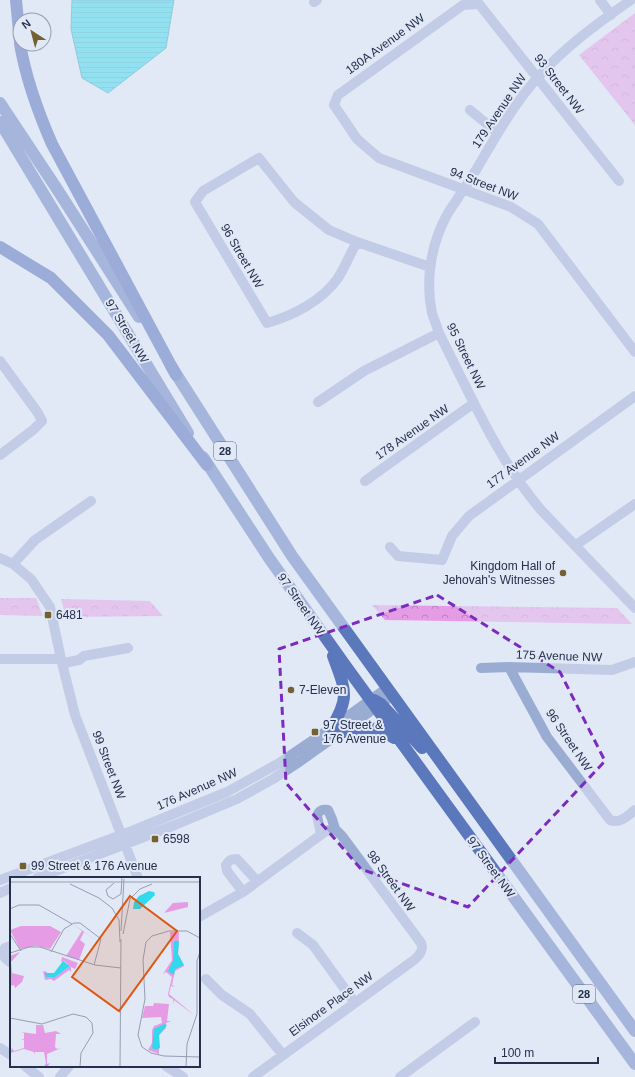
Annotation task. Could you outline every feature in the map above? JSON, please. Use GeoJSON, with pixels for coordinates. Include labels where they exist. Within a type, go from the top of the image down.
{"type":"FeatureCollection","features":[{"type":"Feature","properties":{"kind":"highway"},"geometry":{"type":"LineString","coordinates":[[16,0],[17,12]]}},
{"type":"Feature","properties":{"kind":"highway"},"geometry":{"type":"LineString","coordinates":[[22,52],[30,87],[38,112],[52,144],[176,375]]}},
{"type":"Feature","properties":{"kind":"highway"},"geometry":{"type":"LineString","coordinates":[[0,247],[51,278],[108,335],[207,464]]}},
{"type":"Feature","properties":{"kind":"main road","name":"97 Street NW"},"geometry":{"type":"LineString","coordinates":[[0,103],[58,189],[292,556],[635,1030]]}},
{"type":"Feature","properties":{"kind":"main road","name":"97 Street NW"},"geometry":{"type":"LineString","coordinates":[[0,122],[207,464],[269,558],[327,640],[376,704],[399,741],[635,1064]]}},
{"type":"Feature","properties":{"kind":"main road"},"geometry":{"type":"LineString","coordinates":[[327,640],[344,686],[345,695],[344,704],[336,731],[370,728],[384,731],[399,741]]}},
{"type":"Feature","properties":{"kind":"main road"},"geometry":{"type":"LineString","coordinates":[[376,704],[462,792]]}},
{"type":"Feature","properties":{"kind":"street"},"geometry":{"type":"LineString","coordinates":[[600,0],[611,15]]}},
{"type":"Feature","properties":{"kind":"street","name":"179 Avenue NW"},"geometry":{"type":"LineString","coordinates":[[430,267],[433,249],[448,214],[520,99],[538,77],[561,54],[631,0]]}},
{"type":"Feature","properties":{"kind":"street","name":"93 Street NW"},"geometry":{"type":"LineString","coordinates":[[479,4],[619,181]]}},
{"type":"Feature","properties":{"kind":"street","name":"180A Avenue NW"},"geometry":{"type":"LineString","coordinates":[[334,105],[338,95],[441,20],[463,5],[479,4]]}},
{"type":"Feature","properties":{"kind":"street","name":"94 Street NW"},"geometry":{"type":"LineString","coordinates":[[334,105],[357,139],[379,158],[511,207],[538,224],[635,352]]}},
{"type":"Feature","properties":{"kind":"street"},"geometry":{"type":"LineString","coordinates":[[470,110],[498,133]]}},
{"type":"Feature","properties":{"kind":"street","name":"96 Street NW"},"geometry":{"type":"LineString","coordinates":[[259,158],[294,202],[329,230],[357,242],[338,278],[322,296],[286,318],[267,323],[195,202],[203,191],[259,158]]}},
{"type":"Feature","properties":{"kind":"street"},"geometry":{"type":"LineString","coordinates":[[357,242],[430,267]]}},
{"type":"Feature","properties":{"kind":"street","name":"95 Street NW"},"geometry":{"type":"LineString","coordinates":[[430,267],[429,282],[432,313],[439,333],[502,456],[541,510],[635,608]]}},
{"type":"Feature","properties":{"kind":"street"},"geometry":{"type":"LineString","coordinates":[[318,402],[364,371],[439,333]]}},
{"type":"Feature","properties":{"kind":"street"},"geometry":{"type":"LineString","coordinates":[[0,361],[38,412],[42,421],[33,430],[0,455]]}},
{"type":"Feature","properties":{"kind":"street","name":"177 Avenue NW"},"geometry":{"type":"LineString","coordinates":[[390,547],[398,556],[442,560],[452,536],[469,516],[635,396]]}},
{"type":"Feature","properties":{"kind":"street","name":"178 Avenue NW"},"geometry":{"type":"LineString","coordinates":[[365,481],[474,403]]}},
{"type":"Feature","properties":{"kind":"street"},"geometry":{"type":"LineString","coordinates":[[13,564],[35,540],[91,501]]}},
{"type":"Feature","properties":{"kind":"street"},"geometry":{"type":"LineString","coordinates":[[576,546],[635,504]]}},
{"type":"Feature","properties":{"kind":"street","name":"99 Street NW"},"geometry":{"type":"LineString","coordinates":[[0,558],[13,564],[31,579],[50,607],[75,715],[138,877]]}},
{"type":"Feature","properties":{"kind":"street"},"geometry":{"type":"LineString","coordinates":[[0,658],[61,659],[64,655],[79,654],[84,656],[128,648]]}},
{"type":"Feature","properties":{"kind":"street","name":"175 Avenue NW"},"geometry":{"type":"LineString","coordinates":[[481,668],[509,667],[612,670],[635,662]]}},
{"type":"Feature","properties":{"kind":"street","name":"96 Street NW"},"geometry":{"type":"LineString","coordinates":[[509,667],[548,736],[610,820],[615,822],[620,821],[635,810]]}},
{"type":"Feature","properties":{"kind":"street","name":"176 Avenue NW"},"geometry":{"type":"LineString","coordinates":[[0,880],[122,835],[211,799],[242,784],[336,731],[376,704],[389,692]]}},
{"type":"Feature","properties":{"kind":"street","name":"176 Avenue NW"},"geometry":{"type":"LineString","coordinates":[[40,877],[176,825],[236,799],[288,770],[336,731]]}},
{"type":"Feature","properties":{"kind":"street"},"geometry":{"type":"LineString","coordinates":[[200,916],[243,892],[321,834],[331,829],[335,829],[328,810],[324,809],[321,810],[317,816],[321,834]]}},
{"type":"Feature","properties":{"kind":"street","name":"98 Street NW"},"geometry":{"type":"LineString","coordinates":[[335,829],[342,836],[421,943],[422,950]]}},
{"type":"Feature","properties":{"kind":"street"},"geometry":{"type":"LineString","coordinates":[[243,892],[227,871],[226,865],[229,861],[232,859],[237,859],[257,881]]}},
{"type":"Feature","properties":{"kind":"street"},"geometry":{"type":"LineString","coordinates":[[0,893],[10,888]]}},
{"type":"Feature","properties":{"kind":"street"},"geometry":{"type":"LineString","coordinates":[[297,933],[313,945],[355,1003]]}},
{"type":"Feature","properties":{"kind":"street"},"geometry":{"type":"LineString","coordinates":[[10,946],[5,948],[5,958],[10,962]]}},
{"type":"Feature","properties":{"kind":"street","name":"Elsinore Place NW"},"geometry":{"type":"LineString","coordinates":[[253,1077],[414,960],[420,955],[422,950]]}},
{"type":"Feature","properties":{"kind":"street"},"geometry":{"type":"LineString","coordinates":[[206,979],[222,995],[250,1014],[283,1056]]}},
{"type":"Feature","properties":{"kind":"street"},"geometry":{"type":"LineString","coordinates":[[400,1077],[475,1022]]}},
{"type":"Feature","properties":{"kind":"street"},"geometry":{"type":"LineString","coordinates":[[0,1048],[10,1054]]}},
{"type":"Feature","properties":{"kind":"street"},"geometry":{"type":"LineString","coordinates":[[26,1067],[39,1077]]}},
{"type":"Feature","properties":{"kind":"street"},"geometry":{"type":"LineString","coordinates":[[60,1077],[68,1067]]}},
{"type":"Feature","properties":{"kind":"street"},"geometry":{"type":"LineString","coordinates":[[168,1067],[183,1077]]}},
{"type":"Feature","properties":{"kind":"highlighted area"},"geometry":{"type":"Polygon","coordinates":[[[437,595],[560,672],[605,761],[468,907],[361,869],[286,783],[279,649],[437,595]]]}},
{"type":"Feature","properties":{"kind":"green space"},"geometry":{"type":"Polygon","coordinates":[[[635,13],[635,125],[579,55],[635,13]]]}},
{"type":"Feature","properties":{"kind":"green space"},"geometry":{"type":"Polygon","coordinates":[[[0,598],[36,598],[43,616],[0,615],[0,598]]]}},
{"type":"Feature","properties":{"kind":"green space"},"geometry":{"type":"Polygon","coordinates":[[[61,599],[150,601],[163,616],[66,617],[61,599]]]}},
{"type":"Feature","properties":{"kind":"green space"},"geometry":{"type":"Polygon","coordinates":[[[372,605],[617,608],[632,624],[385,620],[372,605]]]}},
{"type":"Feature","properties":{"kind":"water"},"geometry":{"type":"Polygon","coordinates":[[[72,0],[174,0],[166,48],[108,93],[82,78],[71,29],[72,0]]]}},
{"type":"Feature","properties":{"kind":"place","name":"Kingdom Hall of Jehovah's Witnesses"},"geometry":{"type":"Point","coordinates":[563,573]}},
{"type":"Feature","properties":{"kind":"place","name":"6481"},"geometry":{"type":"Point","coordinates":[48,615]}},
{"type":"Feature","properties":{"kind":"place","name":"7-Eleven"},"geometry":{"type":"Point","coordinates":[291,690]}},
{"type":"Feature","properties":{"kind":"place","name":"97 Street & 176 Avenue"},"geometry":{"type":"Point","coordinates":[315,732]}},
{"type":"Feature","properties":{"kind":"place","name":"6598"},"geometry":{"type":"Point","coordinates":[155,839]}},
{"type":"Feature","properties":{"kind":"place","name":"99 Street & 176 Avenue"},"geometry":{"type":"Point","coordinates":[23,866]}}]}
